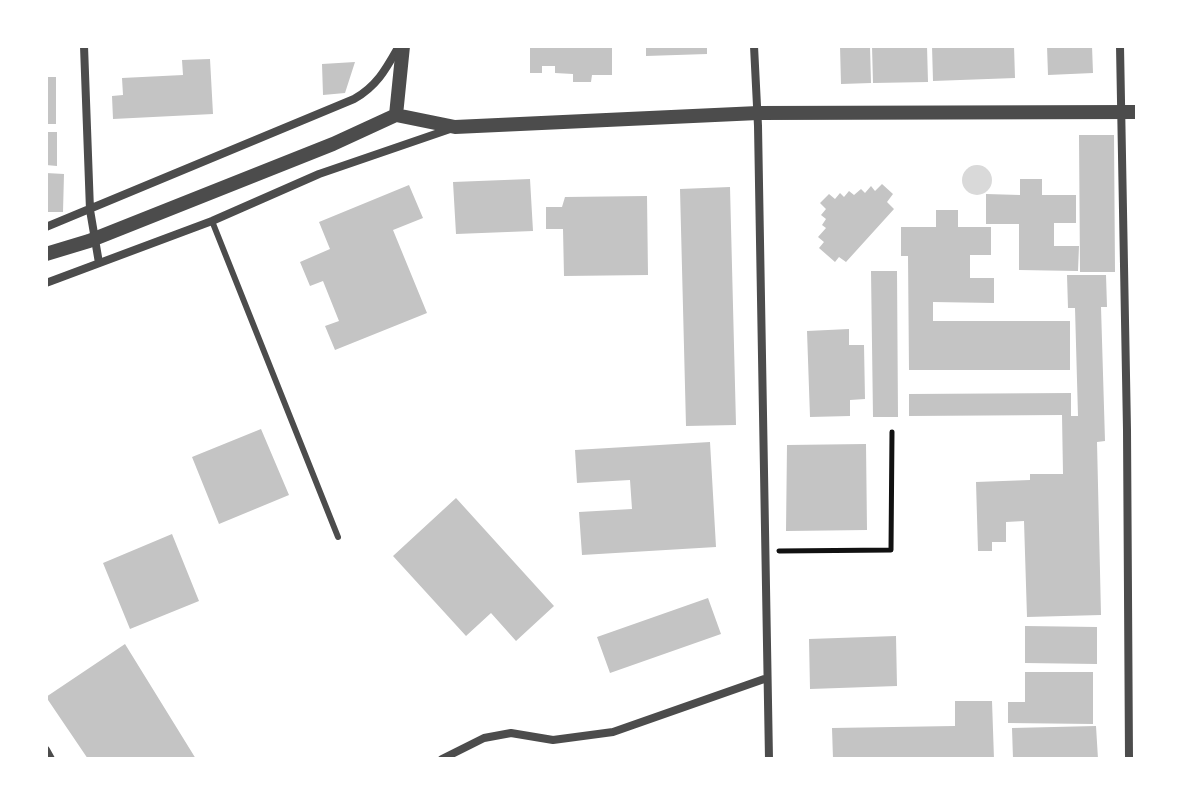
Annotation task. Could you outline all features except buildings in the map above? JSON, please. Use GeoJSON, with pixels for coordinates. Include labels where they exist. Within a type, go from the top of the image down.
{"type":"FeatureCollection","features":[{"type":"Feature","properties":{"kind":"street"},"geometry":{"type":"LineString","coordinates":[[84,46],[90,210],[99,263]]}},
{"type":"Feature","properties":{"kind":"street"},"geometry":{"type":"LineString","coordinates":[[46,227],[354,99],[369,91],[381,78],[401,46]]}},
{"type":"Feature","properties":{"kind":"street"},"geometry":{"type":"LineString","coordinates":[[396,115],[401,46]]}},
{"type":"Feature","properties":{"kind":"street"},"geometry":{"type":"LineString","coordinates":[[754,46],[758,113],[769,759]]}},
{"type":"Feature","properties":{"kind":"street"},"geometry":{"type":"LineString","coordinates":[[1120,46],[1130,112],[1129,759]]}},
{"type":"Feature","properties":{"kind":"street"},"geometry":{"type":"LineString","coordinates":[[46,254],[89,241],[333,144],[396,115],[455,127],[758,113],[1130,112]]}},
{"type":"Feature","properties":{"kind":"street"},"geometry":{"type":"LineString","coordinates":[[46,283],[212,221],[319,174],[455,127]]}},
{"type":"Feature","properties":{"kind":"street"},"geometry":{"type":"LineString","coordinates":[[442,759],[484,738],[511,733],[553,740],[613,732],[767,678]]}},
{"type":"Feature","properties":{"kind":"street"},"geometry":{"type":"LineString","coordinates":[[46,750],[51,759]]}},
{"type":"Feature","properties":{"kind":"lane"},"geometry":{"type":"LineString","coordinates":[[212,221],[338,537]]}},
{"type":"Feature","properties":{"kind":"lane"},"geometry":{"type":"LineString","coordinates":[[1127,541],[1137,541]]}},
{"type":"Feature","properties":{"kind":"path"},"geometry":{"type":"LineString","coordinates":[[766,552],[891,550],[892,432]]}},
{"type":"Feature","properties":{"kind":"shaded area"},"geometry":{"type":"Polygon","coordinates":[[[977,165],[988,169],[992,180],[988,191],[977,195],[966,191],[962,180],[966,169],[977,165]]]}}]}
